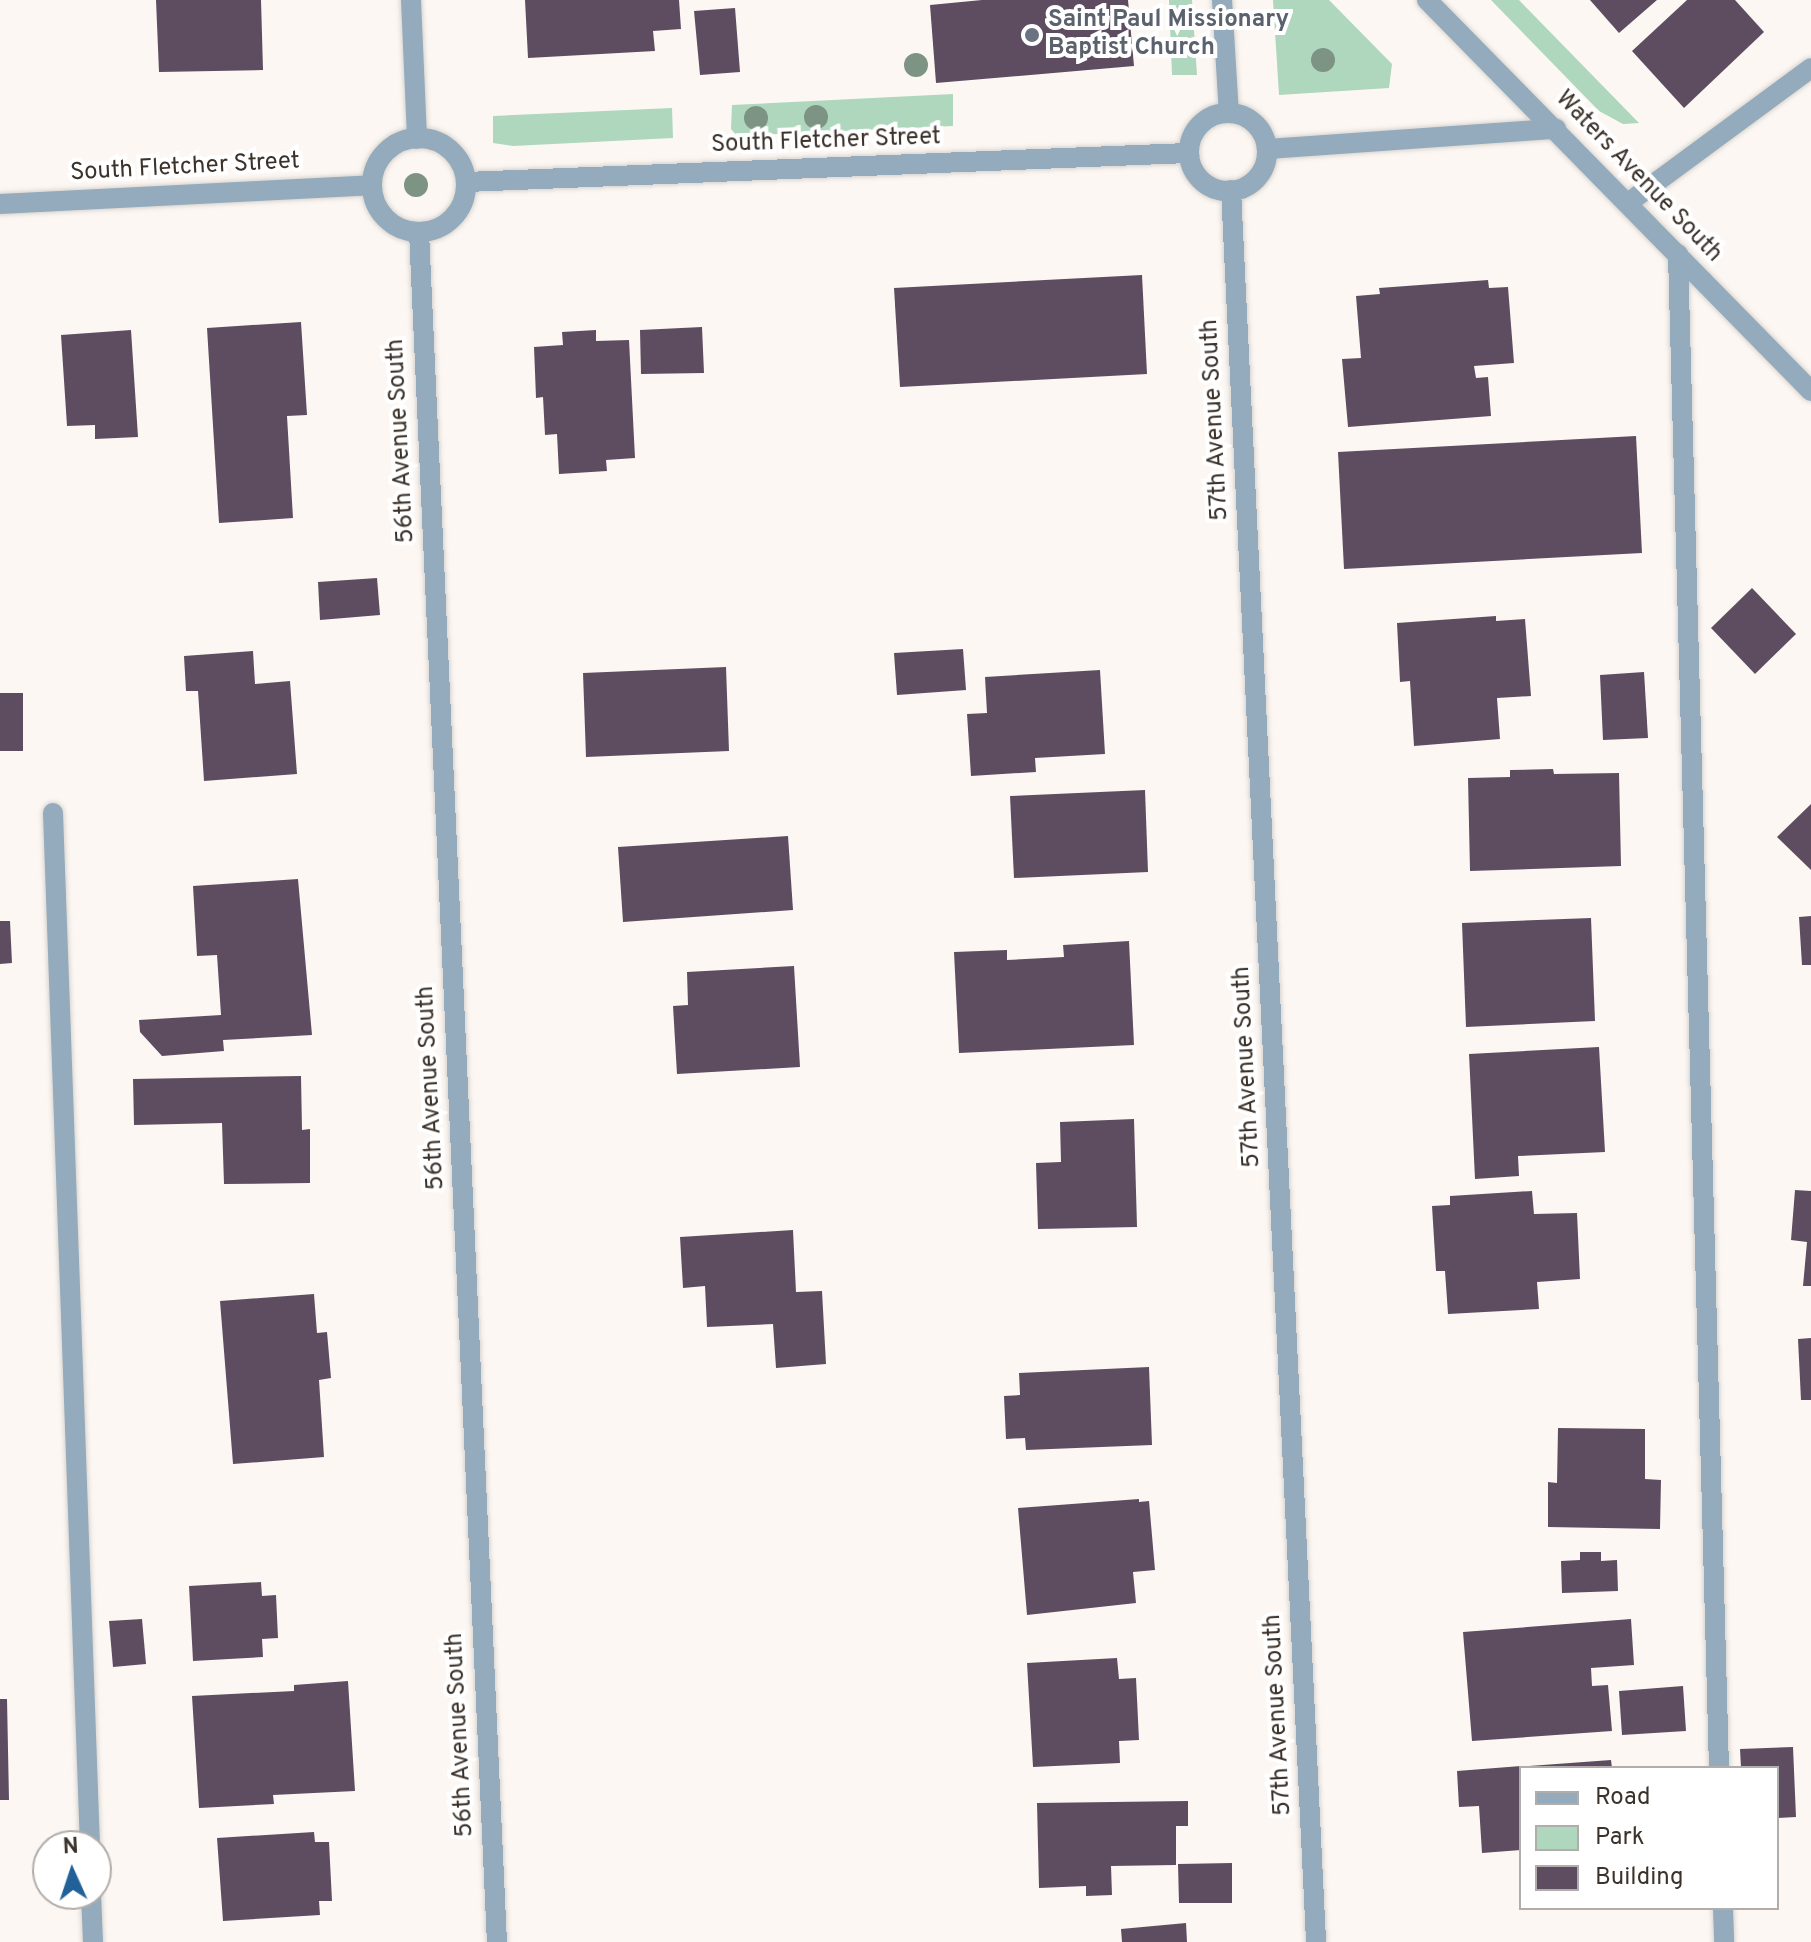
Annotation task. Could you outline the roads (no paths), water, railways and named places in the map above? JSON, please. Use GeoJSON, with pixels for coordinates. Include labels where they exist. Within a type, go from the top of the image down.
{"type":"FeatureCollection","features":[{"type":"Feature","properties":{"kind":"street"},"geometry":{"type":"LineString","coordinates":[[411,0],[417,139]]}},
{"type":"Feature","properties":{"kind":"street"},"geometry":{"type":"LineString","coordinates":[[1222,0],[1229,113]]}},
{"type":"Feature","properties":{"kind":"street","name":"Waters Avenue South"},"geometry":{"type":"LineString","coordinates":[[1427,0],[1811,391]]}},
{"type":"Feature","properties":{"kind":"street"},"geometry":{"type":"LineString","coordinates":[[1628,203],[1811,68]]}},
{"type":"Feature","properties":{"kind":"street"},"geometry":{"type":"LineString","coordinates":[[1229,113],[1249,118],[1259,127],[1267,149],[1265,165],[1258,177],[1249,185],[1231,190],[1212,188],[1202,181],[1194,171],[1189,153],[1192,135],[1200,124],[1210,116],[1229,113]]}},
{"type":"Feature","properties":{"kind":"street"},"geometry":{"type":"LineString","coordinates":[[1267,149],[1556,129]]}},
{"type":"Feature","properties":{"kind":"street"},"geometry":{"type":"LineString","coordinates":[[417,139],[438,142],[451,150],[460,162],[466,182],[462,205],[453,217],[440,227],[419,232],[394,226],[382,215],[374,201],[372,185],[374,168],[383,155],[394,145],[417,139]]}},
{"type":"Feature","properties":{"kind":"street","name":"South Fletcher Street"},"geometry":{"type":"LineString","coordinates":[[466,182],[1189,153]]}},
{"type":"Feature","properties":{"kind":"street","name":"South Fletcher Street"},"geometry":{"type":"LineString","coordinates":[[0,204],[372,185]]}},
{"type":"Feature","properties":{"kind":"street","name":"57th Avenue South"},"geometry":{"type":"LineString","coordinates":[[1231,190],[1316,1942]]}},
{"type":"Feature","properties":{"kind":"street","name":"56th Avenue South"},"geometry":{"type":"LineString","coordinates":[[419,232],[497,1942]]}},
{"type":"Feature","properties":{"kind":"street"},"geometry":{"type":"LineString","coordinates":[[1678,254],[1719,1766]]}},
{"type":"Feature","properties":{"kind":"street"},"geometry":{"type":"LineString","coordinates":[[53,813],[89,1830]]}},
{"type":"Feature","properties":{"kind":"street"},"geometry":{"type":"LineString","coordinates":[[92,1910],[93,1942]]}},
{"type":"Feature","properties":{"kind":"street"},"geometry":{"type":"LineString","coordinates":[[1723,1910],[1724,1942]]}},
{"type":"Feature","properties":{"kind":"place","name":"Saint Paul Missionary Baptist Church"},"geometry":{"type":"Point","coordinates":[1032,35]}}]}
